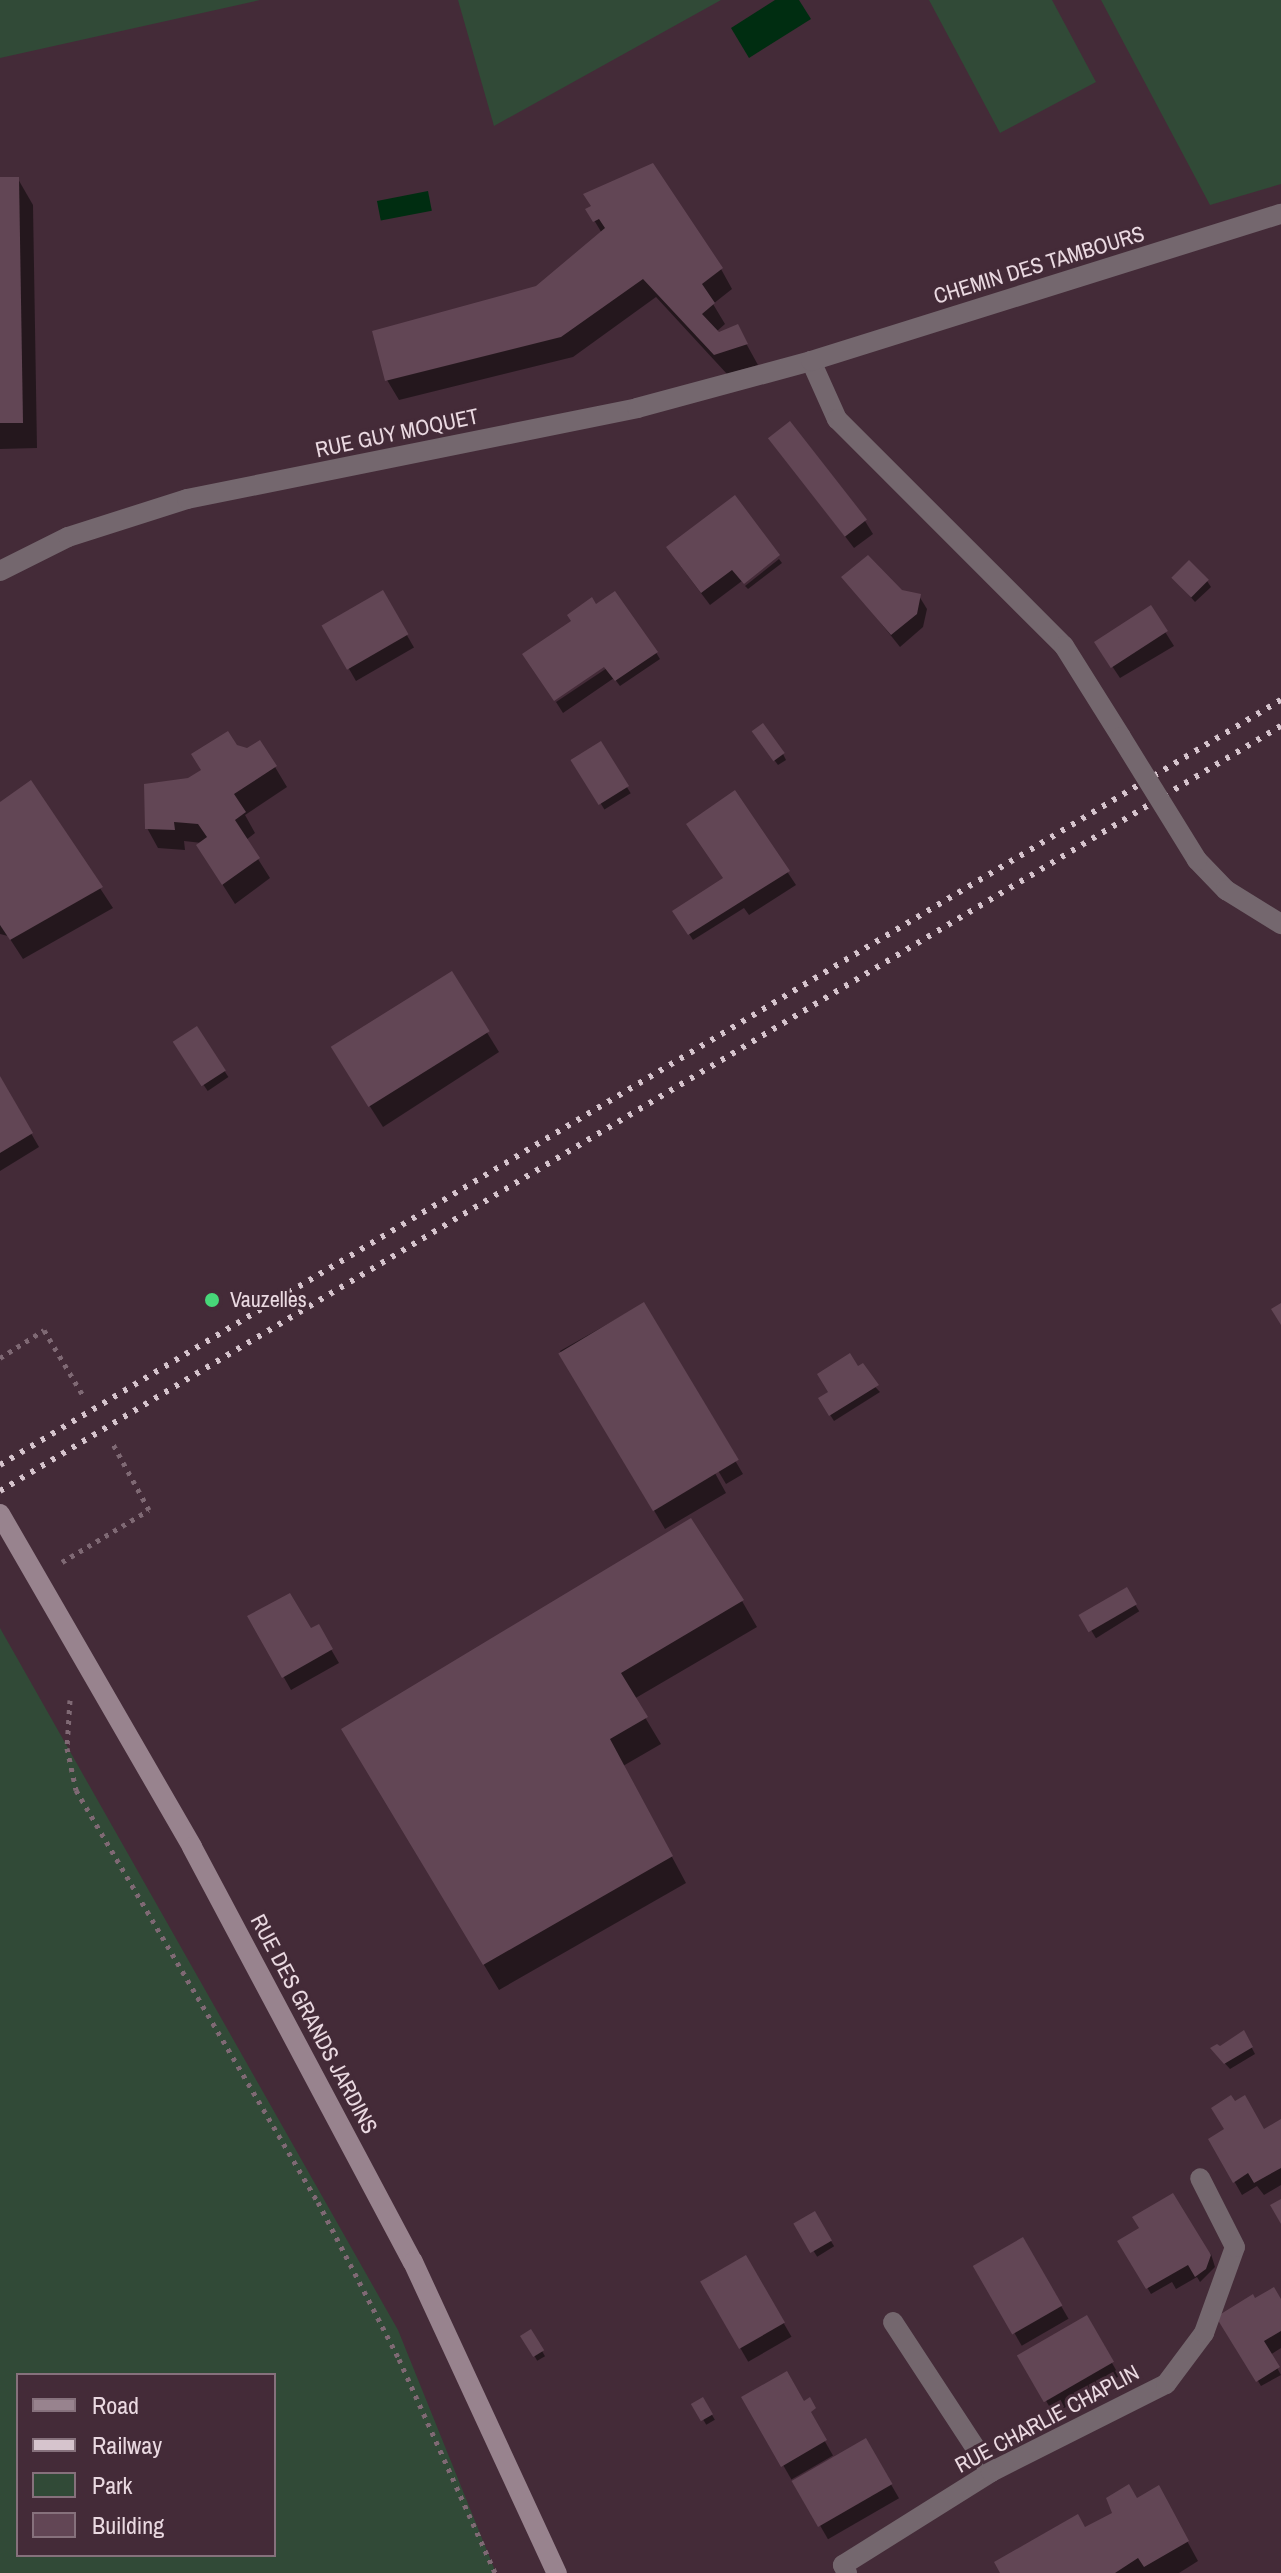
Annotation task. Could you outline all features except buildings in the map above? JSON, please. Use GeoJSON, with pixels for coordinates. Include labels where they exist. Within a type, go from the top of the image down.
{"type":"FeatureCollection","features":[{"type":"Feature","properties":{"kind":"main road","name":"RUE DES GRANDS JARDINS"},"geometry":{"type":"LineString","coordinates":[[1,1515],[192,1847],[406,2248],[557,2573]]}},
{"type":"Feature","properties":{"kind":"street","name":"CHEMIN DES TAMBOURS"},"geometry":{"type":"LineString","coordinates":[[811,361],[1281,214]]}},
{"type":"Feature","properties":{"kind":"street","name":"RUE GUY MOQUET"},"geometry":{"type":"LineString","coordinates":[[0,571],[68,537],[187,499],[637,408],[811,361]]}},
{"type":"Feature","properties":{"kind":"street"},"geometry":{"type":"LineString","coordinates":[[811,361],[837,419],[1064,646],[1197,860],[1226,890],[1281,924]]}},
{"type":"Feature","properties":{"kind":"street","name":"RUE CHARLIE CHAPLIN"},"geometry":{"type":"LineString","coordinates":[[847,2573],[843,2565],[991,2472],[1166,2384],[1204,2333],[1235,2247],[1200,2178]]}},
{"type":"Feature","properties":{"kind":"street"},"geometry":{"type":"LineString","coordinates":[[893,2322],[991,2472]]}},
{"type":"Feature","properties":{"kind":"path"},"geometry":{"type":"LineString","coordinates":[[0,1358],[44,1330],[84,1397]]}},
{"type":"Feature","properties":{"kind":"path"},"geometry":{"type":"LineString","coordinates":[[37,1577],[149,1510],[112,1442]]}},
{"type":"Feature","properties":{"kind":"path"},"geometry":{"type":"LineString","coordinates":[[69,1686],[71,1720],[67,1748],[76,1790],[318,2202],[399,2359],[495,2573]]}},
{"type":"Feature","properties":{"kind":"green space"},"geometry":{"type":"Polygon","coordinates":[[[0,0],[260,0],[0,58],[0,0]]]}},
{"type":"Feature","properties":{"kind":"green space"},"geometry":{"type":"Polygon","coordinates":[[[458,0],[721,0],[494,126],[458,0]]]}},
{"type":"Feature","properties":{"kind":"green space"},"geometry":{"type":"Polygon","coordinates":[[[929,0],[1052,0],[1096,82],[1000,133],[929,0]]]}},
{"type":"Feature","properties":{"kind":"green space"},"geometry":{"type":"Polygon","coordinates":[[[1101,0],[1281,0],[1281,184],[1210,205],[1101,0]]]}},
{"type":"Feature","properties":{"kind":"green space"},"geometry":{"type":"Polygon","coordinates":[[[0,1628],[398,2330],[496,2573],[0,2573],[0,1628]]]}},
{"type":"Feature","properties":{"kind":"shaded area"},"geometry":{"type":"Polygon","coordinates":[[[775,0],[799,0],[811,19],[749,58],[731,28],[775,0]]]}},
{"type":"Feature","properties":{"kind":"shaded area"},"geometry":{"type":"Polygon","coordinates":[[[428,191],[432,211],[381,221],[377,201],[428,191]]]}},
{"type":"Feature","properties":{"kind":"railway"},"geometry":{"type":"LineString","coordinates":[[0,1465],[1281,700]]}},
{"type":"Feature","properties":{"kind":"railway"},"geometry":{"type":"LineString","coordinates":[[0,1491],[1281,726]]}},
{"type":"Feature","properties":{"kind":"place","name":"Vauzelles"},"geometry":{"type":"Point","coordinates":[212,1300]}}]}
